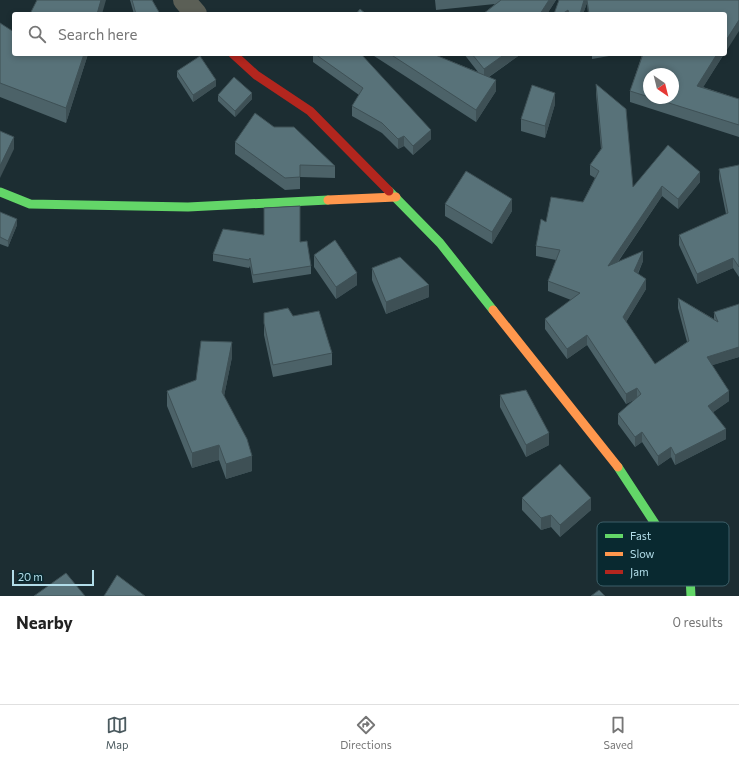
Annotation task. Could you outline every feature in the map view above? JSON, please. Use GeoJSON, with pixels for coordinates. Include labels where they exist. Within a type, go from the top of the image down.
{"type":"FeatureCollection","features":[{"type":"Feature","properties":{"kind":"street"},"geometry":{"type":"LineString","coordinates":[[184,0],[194,12]]}},
{"type":"Feature","properties":{"kind":"street"},"geometry":{"type":"LineString","coordinates":[[235,56],[256,75],[310,111],[440,243],[616,465],[654,522]]}},
{"type":"Feature","properties":{"kind":"street"},"geometry":{"type":"LineString","coordinates":[[0,192],[30,204],[188,207],[396,197]]}},
{"type":"Feature","properties":{"kind":"street"},"geometry":{"type":"LineString","coordinates":[[690,586],[691,596]]}},
{"type":"Feature","properties":{"kind":"building"},"geometry":{"type":"Polygon","coordinates":[[[37,0],[101,0],[98,12],[31,12],[37,0]]]}},
{"type":"Feature","properties":{"kind":"building"},"geometry":{"type":"Polygon","coordinates":[[[132,0],[152,0],[159,12],[135,12],[132,0]]]}},
{"type":"Feature","properties":{"kind":"building"},"geometry":{"type":"Polygon","coordinates":[[[501,0],[549,0],[541,12],[486,12],[501,0]]]}},
{"type":"Feature","properties":{"kind":"building"},"geometry":{"type":"Polygon","coordinates":[[[559,0],[584,0],[581,12],[568,12],[568,10],[565,12],[555,12],[559,0]]]}},
{"type":"Feature","properties":{"kind":"building"},"geometry":{"type":"Polygon","coordinates":[[[587,0],[739,0],[739,20],[727,39],[727,12],[589,12],[587,0]]]}},
{"type":"Feature","properties":{"kind":"building"},"geometry":{"type":"Polygon","coordinates":[[[0,23],[12,31],[12,56],[83,56],[66,108],[0,83],[0,23]]]}},
{"type":"Feature","properties":{"kind":"building"},"geometry":{"type":"Polygon","coordinates":[[[200,56],[216,80],[193,95],[177,71],[200,56]]]}},
{"type":"Feature","properties":{"kind":"building"},"geometry":{"type":"Polygon","coordinates":[[[318,56],[363,56],[431,130],[413,146],[404,136],[398,139],[382,123],[352,106],[363,88],[318,56]]]}},
{"type":"Feature","properties":{"kind":"building"},"geometry":{"type":"Polygon","coordinates":[[[393,56],[438,56],[496,80],[476,110],[393,56]]]}},
{"type":"Feature","properties":{"kind":"building"},"geometry":{"type":"Polygon","coordinates":[[[474,56],[502,56],[484,69],[474,56]]]}},
{"type":"Feature","properties":{"kind":"building"},"geometry":{"type":"Polygon","coordinates":[[[642,56],[716,56],[697,86],[739,99],[739,125],[672,104],[679,104],[679,68],[643,68],[643,95],[630,91],[642,56]]]}},
{"type":"Feature","properties":{"kind":"building"},"geometry":{"type":"Polygon","coordinates":[[[234,77],[252,93],[235,111],[218,95],[234,77]]]}},
{"type":"Feature","properties":{"kind":"building"},"geometry":{"type":"Polygon","coordinates":[[[596,84],[626,109],[633,187],[668,145],[700,172],[678,199],[662,186],[608,266],[643,251],[634,271],[646,279],[623,317],[655,364],[689,341],[678,298],[718,322],[714,312],[739,304],[739,347],[707,357],[729,391],[708,406],[726,429],[675,455],[671,447],[658,456],[642,432],[635,437],[618,414],[641,394],[637,388],[626,394],[587,335],[567,349],[545,319],[580,293],[548,281],[560,250],[536,246],[541,219],[546,222],[551,197],[583,202],[599,171],[590,165],[602,148],[596,84]]]}},
{"type":"Feature","properties":{"kind":"building"},"geometry":{"type":"Polygon","coordinates":[[[532,85],[555,93],[545,126],[521,119],[532,85]]]}},
{"type":"Feature","properties":{"kind":"building"},"geometry":{"type":"Polygon","coordinates":[[[255,113],[274,127],[294,127],[335,166],[300,165],[300,177],[285,178],[235,142],[255,113]]]}},
{"type":"Feature","properties":{"kind":"building"},"geometry":{"type":"Polygon","coordinates":[[[0,131],[14,137],[0,166],[0,131]]]}},
{"type":"Feature","properties":{"kind":"building"},"geometry":{"type":"Polygon","coordinates":[[[739,165],[739,267],[733,258],[697,274],[679,235],[728,213],[719,169],[739,165]]]}},
{"type":"Feature","properties":{"kind":"building"},"geometry":{"type":"Polygon","coordinates":[[[466,171],[512,199],[492,232],[445,204],[466,171]]]}},
{"type":"Feature","properties":{"kind":"building"},"geometry":{"type":"Polygon","coordinates":[[[300,206],[300,242],[307,241],[311,266],[253,275],[250,258],[249,260],[213,254],[223,229],[264,235],[264,208],[300,206]]]}},
{"type":"Feature","properties":{"kind":"building"},"geometry":{"type":"Polygon","coordinates":[[[0,212],[17,219],[8,241],[0,237],[0,212]]]}},
{"type":"Feature","properties":{"kind":"building"},"geometry":{"type":"Polygon","coordinates":[[[335,240],[357,273],[336,287],[314,255],[335,240]]]}},
{"type":"Feature","properties":{"kind":"building"},"geometry":{"type":"Polygon","coordinates":[[[400,257],[429,285],[386,302],[372,268],[400,257]]]}},
{"type":"Feature","properties":{"kind":"building"},"geometry":{"type":"Polygon","coordinates":[[[288,308],[293,316],[319,311],[332,353],[273,365],[264,323],[264,313],[288,308]]]}},
{"type":"Feature","properties":{"kind":"building"},"geometry":{"type":"Polygon","coordinates":[[[201,341],[232,342],[222,392],[247,439],[252,456],[226,464],[219,445],[192,453],[167,391],[196,380],[201,341]]]}},
{"type":"Feature","properties":{"kind":"building"},"geometry":{"type":"Polygon","coordinates":[[[526,390],[549,433],[526,445],[500,395],[526,390]]]}},
{"type":"Feature","properties":{"kind":"building"},"geometry":{"type":"Polygon","coordinates":[[[560,464],[591,498],[560,525],[551,515],[541,518],[522,498],[560,464]]]}},
{"type":"Feature","properties":{"kind":"building"},"geometry":{"type":"Polygon","coordinates":[[[66,573],[85,596],[34,596],[66,573]]]}},
{"type":"Feature","properties":{"kind":"building"},"geometry":{"type":"Polygon","coordinates":[[[117,575],[145,596],[104,596],[117,575]]]}},
{"type":"Feature","properties":{"kind":"building"},"geometry":{"type":"Polygon","coordinates":[[[599,590],[605,596],[591,596],[599,590]]]}},
{"type":"Feature","properties":{"kind":"traffic: fast"},"geometry":{"type":"LineString","coordinates":[[389,191],[440,243],[493,310]]}},
{"type":"Feature","properties":{"kind":"traffic: fast"},"geometry":{"type":"LineString","coordinates":[[0,192],[30,204],[188,207],[328,200]]}},
{"type":"Feature","properties":{"kind":"traffic: fast"},"geometry":{"type":"LineString","coordinates":[[618,467],[654,522]]}},
{"type":"Feature","properties":{"kind":"traffic: fast"},"geometry":{"type":"LineString","coordinates":[[690,586],[691,596]]}},
{"type":"Feature","properties":{"kind":"traffic: slow"},"geometry":{"type":"LineString","coordinates":[[328,200],[396,197]]}},
{"type":"Feature","properties":{"kind":"traffic: slow"},"geometry":{"type":"LineString","coordinates":[[493,310],[618,467]]}},
{"type":"Feature","properties":{"kind":"traffic: jam"},"geometry":{"type":"LineString","coordinates":[[235,56],[256,75],[310,111],[389,191]]}}]}
